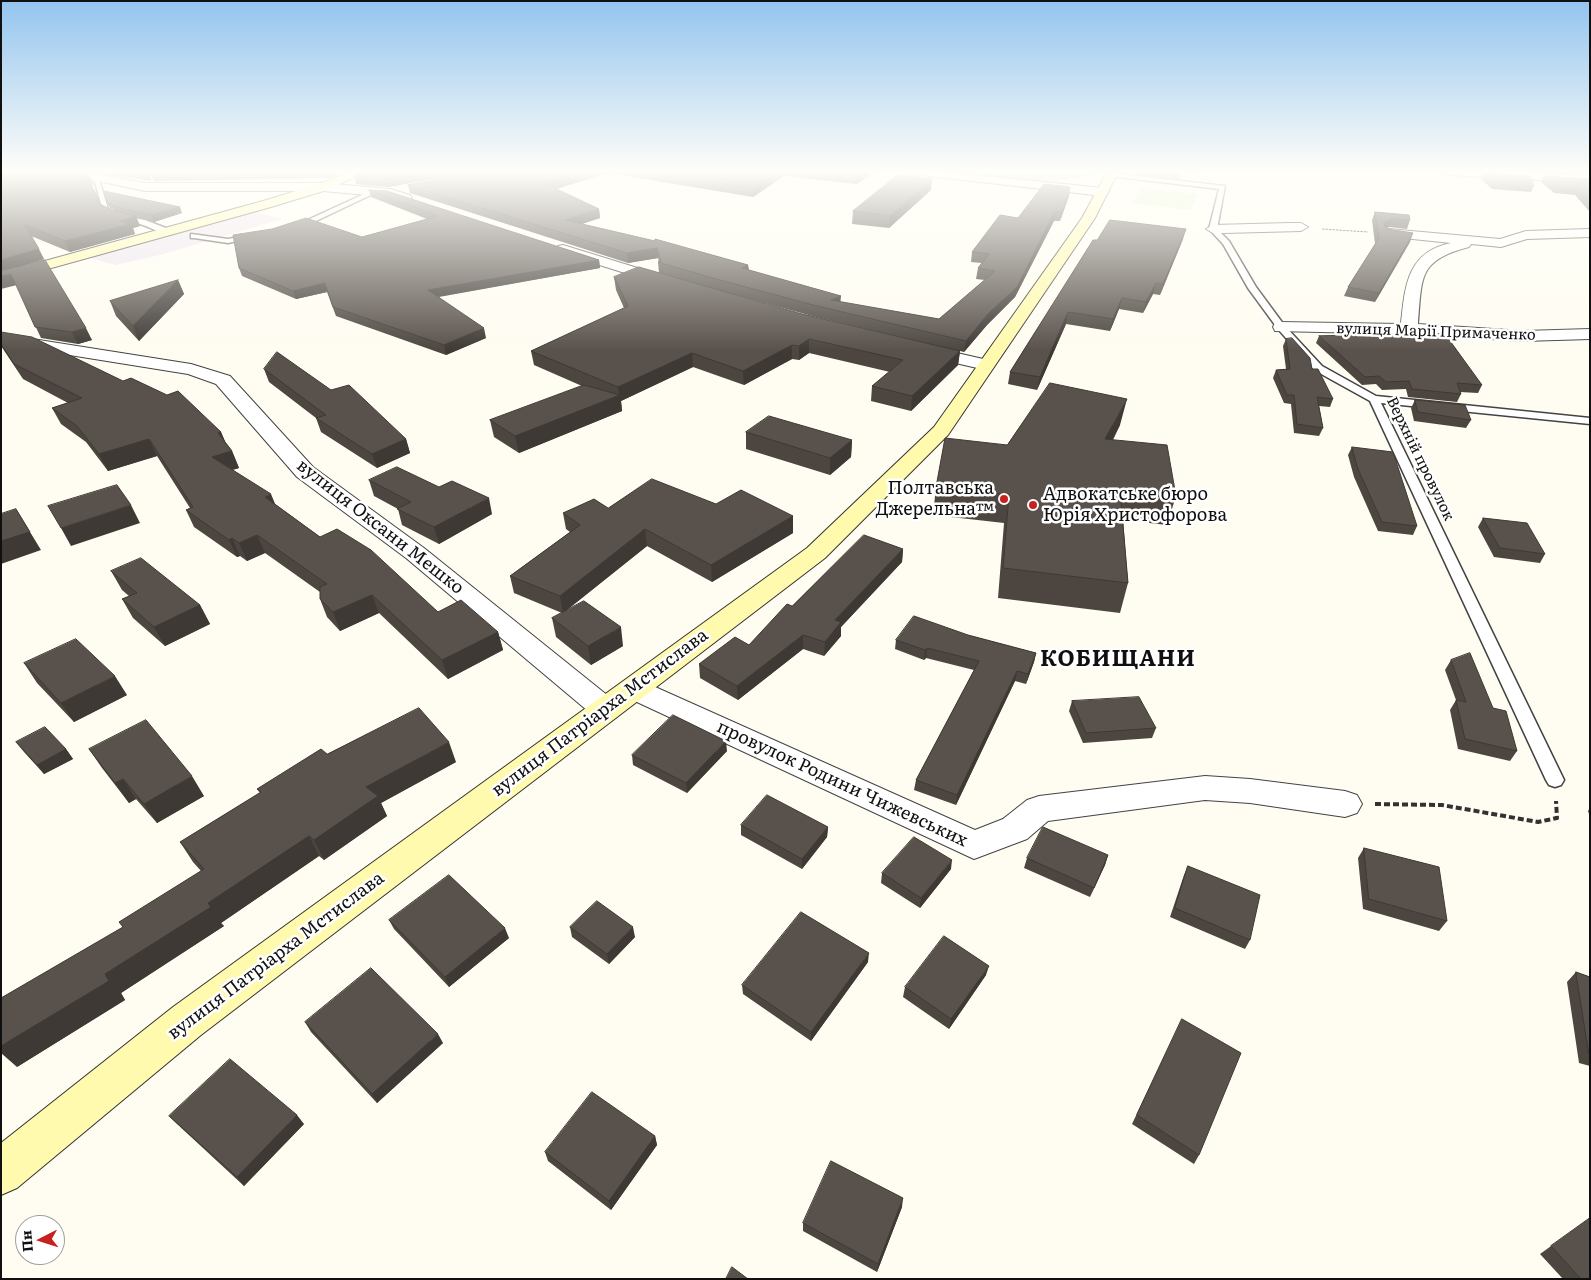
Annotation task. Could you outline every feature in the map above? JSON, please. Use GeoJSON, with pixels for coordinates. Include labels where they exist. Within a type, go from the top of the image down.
{"type":"FeatureCollection","features":[{"type":"Feature","properties":{"kind":"main road"},"geometry":{"type":"LineString","coordinates":[[1,278],[168,232]]}},
{"type":"Feature","properties":{"kind":"main road","name":"вулиця Патріарха Мстислава"},"geometry":{"type":"LineString","coordinates":[[1,1172],[187,1021],[816,553],[941,431],[1078,232]]}},
{"type":"Feature","properties":{"kind":"street"},"geometry":{"type":"LineString","coordinates":[[1389,233],[1501,243]]}},
{"type":"Feature","properties":{"kind":"street"},"geometry":{"type":"LineString","coordinates":[[1409,329],[1415,279],[1426,258],[1447,246],[1501,243],[1526,235],[1590,233]]}},
{"type":"Feature","properties":{"kind":"street"},"geometry":{"type":"LineString","coordinates":[[548,244],[677,284]]}},
{"type":"Feature","properties":{"kind":"street","name":"вулиця Марії Примаченко"},"geometry":{"type":"LineString","coordinates":[[1281,327],[1409,329],[1507,335],[1569,336],[1590,334]]}},
{"type":"Feature","properties":{"kind":"street","name":"вулиця Оксани Мешко"},"geometry":{"type":"LineString","coordinates":[[1,339],[191,370],[223,380],[305,472],[415,553],[606,710]]}},
{"type":"Feature","properties":{"kind":"street"},"geometry":{"type":"LineString","coordinates":[[911,347],[986,365]]}},
{"type":"Feature","properties":{"kind":"street","name":"провулок Родини Чижевських"},"geometry":{"type":"LineString","coordinates":[[634,689],[974,845],[1015,829],[1039,809],[1205,788],[1250,791],[1345,804]]}},
{"type":"Feature","properties":{"kind":"lane","name":"Верхній провулок"},"geometry":{"type":"LineString","coordinates":[[1216,232],[1226,243],[1252,288],[1281,327],[1318,368],[1374,399],[1555,780]]}},
{"type":"Feature","properties":{"kind":"lane"},"geometry":{"type":"LineString","coordinates":[[194,236],[228,242],[265,234]]}},
{"type":"Feature","properties":{"kind":"lane"},"geometry":{"type":"LineString","coordinates":[[1374,399],[1590,421]]}},
{"type":"Feature","properties":{"kind":"path"},"geometry":{"type":"LineString","coordinates":[[1370,232],[1389,233]]}},
{"type":"Feature","properties":{"kind":"path"},"geometry":{"type":"LineString","coordinates":[[1345,804],[1442,805],[1538,822],[1557,818],[1555,780]]}},
{"type":"Feature","properties":{"kind":"shaded area"},"geometry":{"type":"Polygon","coordinates":[[[181,232],[239,232],[160,255],[116,265],[90,258],[181,232]]]}},
{"type":"Feature","properties":{"kind":"building"},"geometry":{"type":"Polygon","coordinates":[[[1,232],[29,232],[39,249],[1,260],[1,232]]]}},
{"type":"Feature","properties":{"kind":"building"},"geometry":{"type":"Polygon","coordinates":[[[42,232],[101,232],[65,241],[42,232]]]}},
{"type":"Feature","properties":{"kind":"building"},"geometry":{"type":"Polygon","coordinates":[[[254,232],[346,232],[362,237],[381,232],[512,232],[599,260],[428,290],[484,328],[444,345],[333,307],[325,283],[293,291],[239,268],[233,235],[254,232]]]}},
{"type":"Feature","properties":{"kind":"building"},"geometry":{"type":"Polygon","coordinates":[[[559,232],[615,232],[655,241],[655,239],[748,265],[742,268],[841,296],[831,300],[939,319],[995,271],[978,268],[989,254],[972,252],[987,232],[1045,232],[1017,287],[988,314],[966,341],[813,305],[658,262],[661,261],[657,248],[627,253],[559,232]]]}},
{"type":"Feature","properties":{"kind":"building"},"geometry":{"type":"Polygon","coordinates":[[[1102,232],[1185,232],[1163,284],[1156,283],[1146,302],[1122,298],[1113,319],[1068,312],[1040,377],[1010,372],[1093,240],[1097,240],[1102,232]]]}},
{"type":"Feature","properties":{"kind":"building"},"geometry":{"type":"Polygon","coordinates":[[[1378,232],[1413,233],[1379,293],[1348,287],[1379,238],[1378,232]]]}},
{"type":"Feature","properties":{"kind":"building"},"geometry":{"type":"Polygon","coordinates":[[[45,260],[86,328],[72,332],[35,327],[11,274],[1,276],[1,271],[45,260]]]}},
{"type":"Feature","properties":{"kind":"building"},"geometry":{"type":"Polygon","coordinates":[[[639,267],[802,314],[960,351],[912,396],[872,386],[903,360],[809,339],[799,346],[792,345],[743,371],[692,353],[618,387],[531,351],[628,306],[614,277],[639,267]]]}},
{"type":"Feature","properties":{"kind":"building"},"geometry":{"type":"Polygon","coordinates":[[[178,280],[133,326],[110,301],[178,280]]]}},
{"type":"Feature","properties":{"kind":"building"},"geometry":{"type":"Polygon","coordinates":[[[1,332],[32,337],[123,381],[131,378],[167,395],[178,391],[221,432],[218,433],[232,451],[212,457],[271,494],[265,497],[320,537],[337,529],[371,550],[438,612],[461,600],[498,632],[442,660],[372,595],[333,612],[320,599],[320,587],[327,584],[257,535],[239,543],[232,538],[229,540],[186,510],[193,507],[149,439],[99,454],[77,426],[52,408],[82,398],[14,364],[1,344],[1,332]]]}},
{"type":"Feature","properties":{"kind":"building"},"geometry":{"type":"Polygon","coordinates":[[[1445,334],[1482,385],[1457,383],[1461,394],[1412,389],[1409,381],[1386,382],[1379,376],[1365,377],[1319,336],[1445,334]]]}},
{"type":"Feature","properties":{"kind":"building"},"geometry":{"type":"Polygon","coordinates":[[[1292,338],[1310,358],[1312,369],[1318,369],[1333,399],[1317,397],[1323,428],[1297,424],[1294,395],[1287,395],[1276,370],[1290,369],[1286,339],[1292,338]]]}},
{"type":"Feature","properties":{"kind":"building"},"geometry":{"type":"Polygon","coordinates":[[[277,352],[331,390],[349,385],[406,439],[372,454],[316,418],[326,415],[264,369],[277,352]]]}},
{"type":"Feature","properties":{"kind":"building"},"geometry":{"type":"Polygon","coordinates":[[[1050,383],[1127,399],[1105,439],[1167,445],[1176,496],[1120,490],[1128,583],[1003,568],[1009,495],[936,487],[945,438],[1007,445],[1050,383]]]}},
{"type":"Feature","properties":{"kind":"building"},"geometry":{"type":"Polygon","coordinates":[[[584,385],[620,395],[515,436],[490,420],[584,385]]]}},
{"type":"Feature","properties":{"kind":"building"},"geometry":{"type":"Polygon","coordinates":[[[1415,400],[1465,405],[1471,420],[1418,412],[1415,400]]]}},
{"type":"Feature","properties":{"kind":"building"},"geometry":{"type":"Polygon","coordinates":[[[769,416],[852,440],[830,458],[746,432],[769,416]]]}},
{"type":"Feature","properties":{"kind":"building"},"geometry":{"type":"Polygon","coordinates":[[[1352,447],[1393,452],[1417,526],[1382,522],[1358,469],[1352,447]]]}},
{"type":"Feature","properties":{"kind":"building"},"geometry":{"type":"Polygon","coordinates":[[[397,467],[439,487],[452,481],[489,498],[434,527],[397,509],[411,502],[369,480],[397,467]]]}},
{"type":"Feature","properties":{"kind":"building"},"geometry":{"type":"Polygon","coordinates":[[[652,479],[716,504],[741,490],[793,516],[711,565],[645,529],[560,596],[510,576],[580,525],[563,513],[594,499],[608,508],[652,479]]]}},
{"type":"Feature","properties":{"kind":"building"},"geometry":{"type":"Polygon","coordinates":[[[117,485],[131,505],[61,528],[48,506],[117,485]]]}},
{"type":"Feature","properties":{"kind":"building"},"geometry":{"type":"Polygon","coordinates":[[[16,509],[30,532],[1,541],[1,514],[16,509]]]}},
{"type":"Feature","properties":{"kind":"building"},"geometry":{"type":"Polygon","coordinates":[[[1483,518],[1527,523],[1545,554],[1500,548],[1483,518]]]}},
{"type":"Feature","properties":{"kind":"building"},"geometry":{"type":"Polygon","coordinates":[[[864,535],[903,549],[835,620],[841,622],[825,642],[803,635],[737,686],[699,664],[735,637],[749,645],[787,604],[792,606],[864,535]]]}},
{"type":"Feature","properties":{"kind":"building"},"geometry":{"type":"Polygon","coordinates":[[[141,558],[200,605],[154,627],[122,599],[137,593],[111,571],[141,558]]]}},
{"type":"Feature","properties":{"kind":"building"},"geometry":{"type":"Polygon","coordinates":[[[584,601],[621,627],[588,646],[552,618],[584,601]]]}},
{"type":"Feature","properties":{"kind":"building"},"geometry":{"type":"Polygon","coordinates":[[[914,616],[968,635],[1036,653],[1028,674],[1017,671],[957,795],[916,780],[979,661],[927,648],[925,650],[896,640],[914,616]]]}},
{"type":"Feature","properties":{"kind":"building"},"geometry":{"type":"Polygon","coordinates":[[[76,639],[115,676],[61,703],[24,663],[76,639]]]}},
{"type":"Feature","properties":{"kind":"building"},"geometry":{"type":"Polygon","coordinates":[[[1470,653],[1493,708],[1506,711],[1517,751],[1465,739],[1456,700],[1466,702],[1451,660],[1470,653]]]}},
{"type":"Feature","properties":{"kind":"building"},"geometry":{"type":"Polygon","coordinates":[[[1139,697],[1156,728],[1086,733],[1072,701],[1139,697]]]}},
{"type":"Feature","properties":{"kind":"building"},"geometry":{"type":"Polygon","coordinates":[[[419,708],[449,742],[366,787],[378,796],[314,840],[309,836],[208,903],[211,907],[105,974],[109,981],[1,1046],[1,998],[123,927],[119,922],[204,869],[180,842],[261,792],[257,789],[321,749],[327,754],[419,708]]]}},
{"type":"Feature","properties":{"kind":"building"},"geometry":{"type":"Polygon","coordinates":[[[673,715],[726,741],[686,783],[632,755],[673,715]]]}},
{"type":"Feature","properties":{"kind":"building"},"geometry":{"type":"Polygon","coordinates":[[[146,720],[192,776],[144,804],[123,779],[115,783],[89,749],[146,720]]]}},
{"type":"Feature","properties":{"kind":"building"},"geometry":{"type":"Polygon","coordinates":[[[45,727],[66,749],[37,765],[16,742],[45,727]]]}},
{"type":"Feature","properties":{"kind":"building"},"geometry":{"type":"Polygon","coordinates":[[[767,795],[828,827],[802,859],[741,825],[767,795]]]}},
{"type":"Feature","properties":{"kind":"building"},"geometry":{"type":"Polygon","coordinates":[[[1043,827],[1108,855],[1094,888],[1027,858],[1043,827]]]}},
{"type":"Feature","properties":{"kind":"building"},"geometry":{"type":"Polygon","coordinates":[[[914,837],[952,860],[921,898],[882,873],[914,837]]]}},
{"type":"Feature","properties":{"kind":"building"},"geometry":{"type":"Polygon","coordinates":[[[1364,848],[1439,867],[1447,921],[1369,899],[1364,848]]]}},
{"type":"Feature","properties":{"kind":"building"},"geometry":{"type":"Polygon","coordinates":[[[1188,866],[1260,895],[1250,940],[1175,908],[1188,866]]]}},
{"type":"Feature","properties":{"kind":"building"},"geometry":{"type":"Polygon","coordinates":[[[449,875],[505,928],[445,977],[389,920],[449,875]]]}},
{"type":"Feature","properties":{"kind":"building"},"geometry":{"type":"Polygon","coordinates":[[[597,901],[633,927],[607,954],[570,927],[597,901]]]}},
{"type":"Feature","properties":{"kind":"building"},"geometry":{"type":"Polygon","coordinates":[[[801,912],[869,953],[811,1032],[742,985],[801,912]]]}},
{"type":"Feature","properties":{"kind":"building"},"geometry":{"type":"Polygon","coordinates":[[[944,936],[989,966],[951,1019],[905,987],[944,936]]]}},
{"type":"Feature","properties":{"kind":"building"},"geometry":{"type":"Polygon","coordinates":[[[371,968],[438,1034],[372,1094],[305,1022],[371,968]]]}},
{"type":"Feature","properties":{"kind":"building"},"geometry":{"type":"Polygon","coordinates":[[[1576,972],[1590,977],[1590,1053],[1589,1053],[1576,972]]]}},
{"type":"Feature","properties":{"kind":"building"},"geometry":{"type":"Polygon","coordinates":[[[1182,1019],[1241,1053],[1199,1155],[1137,1115],[1182,1019]]]}},
{"type":"Feature","properties":{"kind":"building"},"geometry":{"type":"Polygon","coordinates":[[[230,1059],[297,1115],[237,1177],[169,1116],[230,1059]]]}},
{"type":"Feature","properties":{"kind":"building"},"geometry":{"type":"Polygon","coordinates":[[[592,1092],[655,1136],[609,1201],[545,1152],[592,1092]]]}},
{"type":"Feature","properties":{"kind":"building"},"geometry":{"type":"Polygon","coordinates":[[[831,1161],[903,1198],[878,1264],[803,1223],[831,1161]]]}},
{"type":"Feature","properties":{"kind":"building"},"geometry":{"type":"Polygon","coordinates":[[[1590,1218],[1590,1279],[1581,1279],[1551,1246],[1590,1218]]]}},
{"type":"Feature","properties":{"kind":"building"},"geometry":{"type":"Polygon","coordinates":[[[732,1267],[748,1279],[726,1279],[732,1267]]]}},
{"type":"Feature","properties":{"kind":"place","name":"Полтавська Джерельна™"},"geometry":{"type":"Point","coordinates":[1004,499]}},
{"type":"Feature","properties":{"kind":"place","name":"Адвокатське бюро Юрія Христофорова"},"geometry":{"type":"Point","coordinates":[1033,505]}},
{"type":"Feature","properties":{"kind":"district","name":"КОБИЩАНИ"},"geometry":{"type":"Point","coordinates":[1118,660]}}]}
